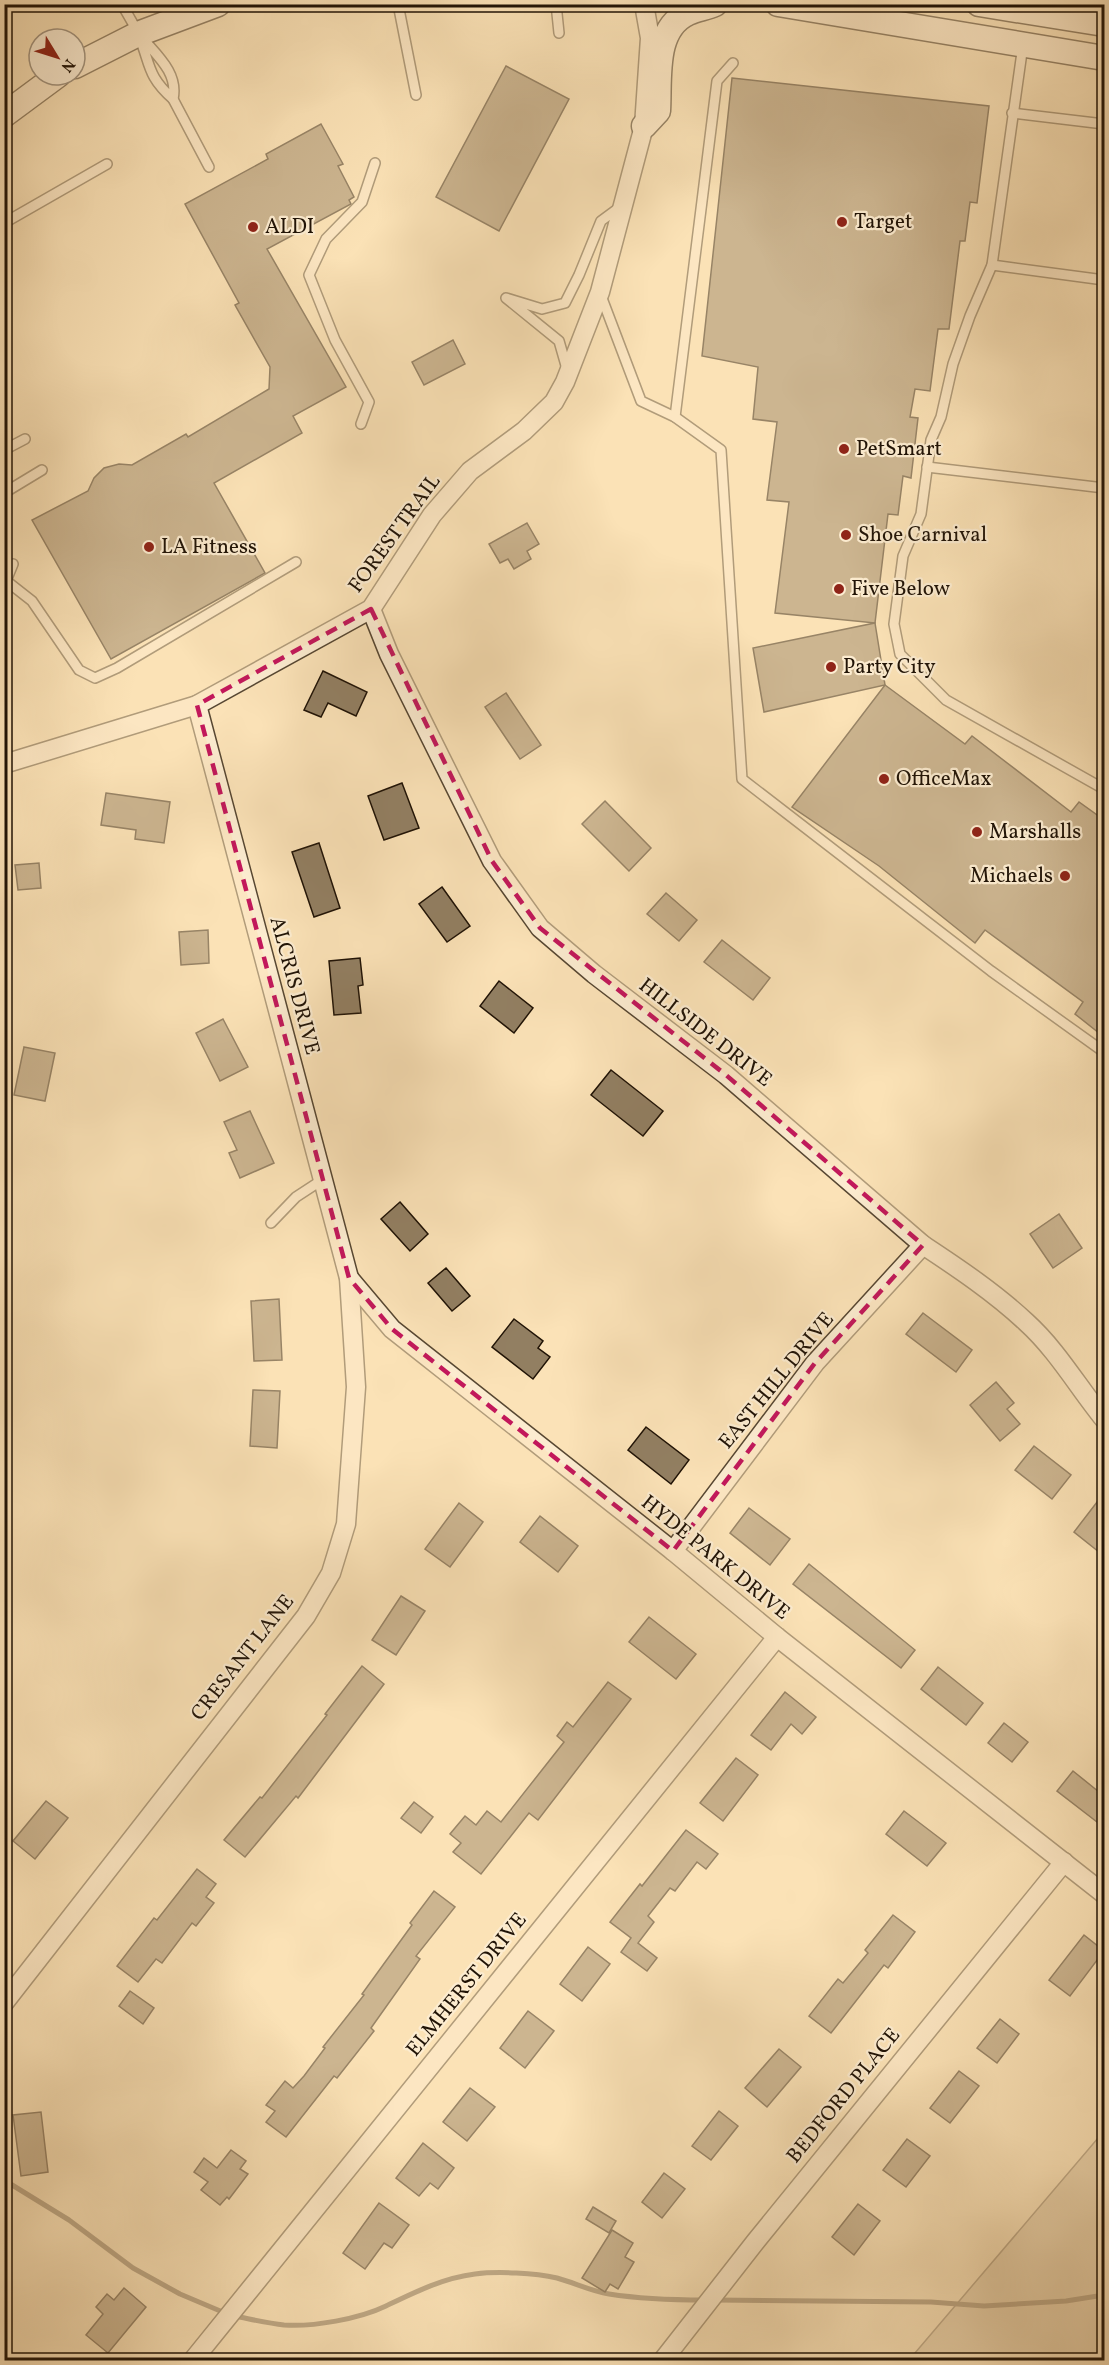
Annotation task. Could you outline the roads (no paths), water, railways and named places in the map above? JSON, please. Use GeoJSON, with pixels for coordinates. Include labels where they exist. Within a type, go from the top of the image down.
{"type":"FeatureCollection","features":[{"type":"Feature","properties":{"kind":"main road"},"geometry":{"type":"LineString","coordinates":[[87,60],[138,34],[218,4]]}},
{"type":"Feature","properties":{"kind":"main road"},"geometry":{"type":"LineString","coordinates":[[644,126],[658,111],[661,52],[668,30],[686,14],[715,4]]}},
{"type":"Feature","properties":{"kind":"main road"},"geometry":{"type":"LineString","coordinates":[[778,4],[1104,58]]}},
{"type":"Feature","properties":{"kind":"main road"},"geometry":{"type":"LineString","coordinates":[[979,4],[1104,24]]}},
{"type":"Feature","properties":{"kind":"main road"},"geometry":{"type":"LineString","coordinates":[[15,104],[40,87]]}},
{"type":"Feature","properties":{"kind":"street","name":"FOREST TRAIL"},"geometry":{"type":"LineString","coordinates":[[4,764],[197,705],[371,609],[432,515],[470,471],[524,431],[554,402],[568,374],[600,292],[644,126],[650,38],[644,4]]}},
{"type":"Feature","properties":{"kind":"street","name":"HILLSIDE DRIVE"},"geometry":{"type":"LineString","coordinates":[[371,609],[389,654],[492,861],[540,928],[594,974],[726,1075],[922,1245],[956,1267],[1026,1322],[1062,1360],[1079,1388],[1104,1419]]}},
{"type":"Feature","properties":{"kind":"street","name":"ALCRIS DRIVE"},"geometry":{"type":"LineString","coordinates":[[197,705],[349,1278]]}},
{"type":"Feature","properties":{"kind":"street","name":"EAST HILL DRIVE"},"geometry":{"type":"LineString","coordinates":[[673,1551],[815,1363],[922,1245]]}},
{"type":"Feature","properties":{"kind":"street","name":"HYDE PARK DRIVE"},"geometry":{"type":"LineString","coordinates":[[349,1278],[392,1329],[673,1551],[777,1637],[1104,1894]]}},
{"type":"Feature","properties":{"kind":"street","name":"CRESANT LANE"},"geometry":{"type":"LineString","coordinates":[[4,2003],[288,1640],[306,1616],[331,1573],[346,1524],[355,1413],[349,1278]]}},
{"type":"Feature","properties":{"kind":"street","name":"ELMHERST DRIVE"},"geometry":{"type":"LineString","coordinates":[[193,2361],[777,1637]]}},
{"type":"Feature","properties":{"kind":"street","name":"BEDFORD PLACE"},"geometry":{"type":"LineString","coordinates":[[663,2361],[756,2241],[1064,1862]]}},
{"type":"Feature","properties":{"kind":"lane"},"geometry":{"type":"LineString","coordinates":[[122,4],[138,34],[149,68],[158,86],[173,99],[209,166]]}},
{"type":"Feature","properties":{"kind":"lane"},"geometry":{"type":"LineString","coordinates":[[398,4],[416,95]]}},
{"type":"Feature","properties":{"kind":"lane"},"geometry":{"type":"LineString","coordinates":[[556,4],[559,33]]}},
{"type":"Feature","properties":{"kind":"lane"},"geometry":{"type":"LineString","coordinates":[[138,34],[170,72],[176,86],[173,99]]}},
{"type":"Feature","properties":{"kind":"lane"},"geometry":{"type":"LineString","coordinates":[[1023,45],[992,265],[953,364],[941,417],[931,440],[921,514],[903,556],[894,624],[900,654],[946,700],[1104,789]]}},
{"type":"Feature","properties":{"kind":"lane"},"geometry":{"type":"LineString","coordinates":[[675,417],[717,81],[733,63]]}},
{"type":"Feature","properties":{"kind":"lane"},"geometry":{"type":"LineString","coordinates":[[1012,113],[1104,124]]}},
{"type":"Feature","properties":{"kind":"lane"},"geometry":{"type":"LineString","coordinates":[[361,424],[369,402],[335,340],[309,275],[326,238],[362,202],[375,163]]}},
{"type":"Feature","properties":{"kind":"lane"},"geometry":{"type":"LineString","coordinates":[[4,223],[107,164]]}},
{"type":"Feature","properties":{"kind":"lane"},"geometry":{"type":"LineString","coordinates":[[568,374],[559,341],[506,298],[542,309],[565,303],[601,221],[625,204]]}},
{"type":"Feature","properties":{"kind":"lane"},"geometry":{"type":"LineString","coordinates":[[992,265],[1104,280]]}},
{"type":"Feature","properties":{"kind":"lane"},"geometry":{"type":"LineString","coordinates":[[600,292],[641,401],[675,417],[721,450],[742,779],[991,971],[1104,1052]]}},
{"type":"Feature","properties":{"kind":"lane"},"geometry":{"type":"LineString","coordinates":[[4,450],[25,439]]}},
{"type":"Feature","properties":{"kind":"lane"},"geometry":{"type":"LineString","coordinates":[[927,467],[1104,488]]}},
{"type":"Feature","properties":{"kind":"lane"},"geometry":{"type":"LineString","coordinates":[[4,492],[42,470]]}},
{"type":"Feature","properties":{"kind":"lane"},"geometry":{"type":"LineString","coordinates":[[14,564],[5,580],[32,601],[79,670],[95,678],[117,668],[296,562]]}},
{"type":"Feature","properties":{"kind":"lane"},"geometry":{"type":"LineString","coordinates":[[271,1223],[296,1197],[322,1180]]}},
{"type":"Feature","properties":{"kind":"waterway"},"geometry":{"type":"LineString","coordinates":[[4,2180],[69,2220],[133,2268],[180,2294],[225,2313]]}},
{"type":"Feature","properties":{"kind":"waterway"},"geometry":{"type":"LineString","coordinates":[[234,2316],[284,2325],[308,2325],[336,2321],[375,2311],[440,2282],[475,2274],[494,2273],[548,2276],[621,2296],[705,2300]]}},
{"type":"Feature","properties":{"kind":"waterway"},"geometry":{"type":"LineString","coordinates":[[714,2300],[931,2302],[984,2306],[1066,2301],[1104,2295]]}},
{"type":"Feature","properties":{"kind":"place","name":"Target"},"geometry":{"type":"Point","coordinates":[842,222]}},
{"type":"Feature","properties":{"kind":"place","name":"ALDI"},"geometry":{"type":"Point","coordinates":[253,227]}},
{"type":"Feature","properties":{"kind":"place","name":"PetSmart"},"geometry":{"type":"Point","coordinates":[844,449]}},
{"type":"Feature","properties":{"kind":"place","name":"Shoe Carnival"},"geometry":{"type":"Point","coordinates":[846,535]}},
{"type":"Feature","properties":{"kind":"place","name":"LA Fitness"},"geometry":{"type":"Point","coordinates":[149,547]}},
{"type":"Feature","properties":{"kind":"place","name":"Five Below"},"geometry":{"type":"Point","coordinates":[839,589]}},
{"type":"Feature","properties":{"kind":"place","name":"Party City"},"geometry":{"type":"Point","coordinates":[831,667]}},
{"type":"Feature","properties":{"kind":"place","name":"OfficeMax"},"geometry":{"type":"Point","coordinates":[884,779]}},
{"type":"Feature","properties":{"kind":"place","name":"Marshalls"},"geometry":{"type":"Point","coordinates":[977,832]}},
{"type":"Feature","properties":{"kind":"place","name":"Michaels"},"geometry":{"type":"Point","coordinates":[1065,876]}}]}
